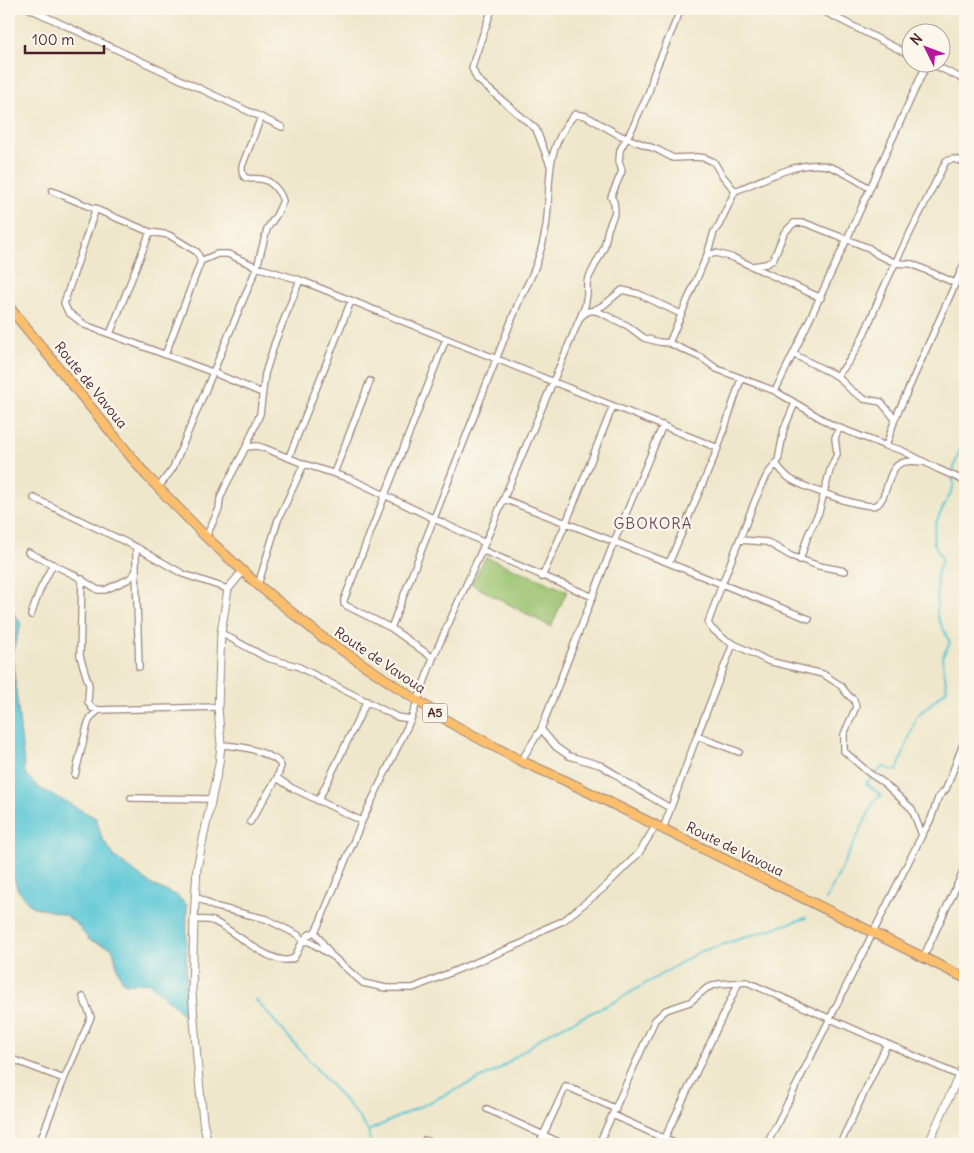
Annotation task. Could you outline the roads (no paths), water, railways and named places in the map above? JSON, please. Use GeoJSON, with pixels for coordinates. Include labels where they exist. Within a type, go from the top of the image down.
{"type":"FeatureCollection","features":[{"type":"Feature","properties":{"kind":"main road","name":"Route de Vavoua"},"geometry":{"type":"LineString","coordinates":[[9,307],[158,488],[206,538],[258,585],[322,638],[454,725],[521,761],[766,878],[965,978]]}},
{"type":"Feature","properties":{"kind":"street"},"geometry":{"type":"LineString","coordinates":[[30,9],[282,127]]}},
{"type":"Feature","properties":{"kind":"street"},"geometry":{"type":"LineString","coordinates":[[492,9],[474,56],[472,68],[477,79],[536,129],[550,165]]}},
{"type":"Feature","properties":{"kind":"street"},"geometry":{"type":"LineString","coordinates":[[315,932],[362,821],[410,719],[433,658],[482,550],[580,319],[587,300],[587,281],[604,248],[614,212],[614,202],[611,197],[622,171],[619,161],[620,150],[648,95],[654,72],[681,9]]}},
{"type":"Feature","properties":{"kind":"street"},"geometry":{"type":"LineString","coordinates":[[819,9],[902,51]]}},
{"type":"Feature","properties":{"kind":"street"},"geometry":{"type":"LineString","coordinates":[[775,391],[820,298],[923,72]]}},
{"type":"Feature","properties":{"kind":"street"},"geometry":{"type":"LineString","coordinates":[[946,72],[965,80]]}},
{"type":"Feature","properties":{"kind":"street"},"geometry":{"type":"LineString","coordinates":[[390,628],[521,296],[533,275],[546,228],[552,153],[575,114],[586,116],[626,138],[673,158],[698,157],[714,162],[735,191]]}},
{"type":"Feature","properties":{"kind":"street"},"geometry":{"type":"LineString","coordinates":[[158,488],[173,468],[257,267],[267,229],[277,214],[282,201],[278,191],[264,179],[247,179],[241,172],[261,117]]}},
{"type":"Feature","properties":{"kind":"street"},"geometry":{"type":"LineString","coordinates":[[837,376],[848,364],[856,350],[946,161],[953,159],[965,162]]}},
{"type":"Feature","properties":{"kind":"street"},"geometry":{"type":"LineString","coordinates":[[670,343],[707,254],[714,232],[735,191],[791,168],[810,164],[832,167],[869,188]]}},
{"type":"Feature","properties":{"kind":"street"},"geometry":{"type":"LineString","coordinates":[[52,192],[96,208],[150,232],[169,235],[197,252],[201,261],[165,355]]}},
{"type":"Feature","properties":{"kind":"street"},"geometry":{"type":"LineString","coordinates":[[96,208],[64,303],[68,312],[85,325],[212,372],[262,393]]}},
{"type":"Feature","properties":{"kind":"street"},"geometry":{"type":"LineString","coordinates":[[753,266],[766,264],[772,260],[784,233],[794,223],[805,223],[869,248],[878,255],[896,263],[912,264],[955,283]]}},
{"type":"Feature","properties":{"kind":"street"},"geometry":{"type":"LineString","coordinates":[[110,334],[150,232]]}},
{"type":"Feature","properties":{"kind":"street"},"geometry":{"type":"LineString","coordinates":[[707,254],[716,253],[734,258],[820,298]]}},
{"type":"Feature","properties":{"kind":"street"},"geometry":{"type":"LineString","coordinates":[[201,261],[217,254],[228,254],[257,267],[300,280],[718,448]]}},
{"type":"Feature","properties":{"kind":"street"},"geometry":{"type":"LineString","coordinates":[[886,446],[895,419],[965,262]]}},
{"type":"Feature","properties":{"kind":"street"},"geometry":{"type":"LineString","coordinates":[[206,538],[219,509],[224,487],[246,447],[260,414],[265,374],[275,342],[300,280]]}},
{"type":"Feature","properties":{"kind":"street"},"geometry":{"type":"LineString","coordinates":[[580,319],[587,311],[604,305],[622,290],[639,294],[681,314]]}},
{"type":"Feature","properties":{"kind":"street"},"geometry":{"type":"LineString","coordinates":[[289,457],[350,301]]}},
{"type":"Feature","properties":{"kind":"street"},"geometry":{"type":"LineString","coordinates":[[594,310],[628,326],[644,338],[670,343],[702,358],[717,369],[775,391],[839,428],[902,450],[965,480]]}},
{"type":"Feature","properties":{"kind":"street"},"geometry":{"type":"LineString","coordinates":[[433,658],[390,628],[347,606],[344,604],[344,600],[446,339]]}},
{"type":"Feature","properties":{"kind":"street"},"geometry":{"type":"LineString","coordinates":[[793,354],[837,376],[851,390],[864,399],[881,402],[895,419]]}},
{"type":"Feature","properties":{"kind":"street"},"geometry":{"type":"LineString","coordinates":[[669,563],[718,448],[740,378]]}},
{"type":"Feature","properties":{"kind":"street"},"geometry":{"type":"LineString","coordinates":[[334,473],[370,381]]}},
{"type":"Feature","properties":{"kind":"street"},"geometry":{"type":"LineString","coordinates":[[795,403],[784,429],[781,449],[776,464],[767,475],[756,498],[708,623],[711,628],[733,644],[768,660],[823,674],[840,685],[854,700],[856,707],[844,734],[844,750],[912,809],[922,834]]}},
{"type":"Feature","properties":{"kind":"street"},"geometry":{"type":"LineString","coordinates":[[542,577],[613,406]]}},
{"type":"Feature","properties":{"kind":"street"},"geometry":{"type":"LineString","coordinates":[[521,761],[541,729],[614,542],[663,426]]}},
{"type":"Feature","properties":{"kind":"street"},"geometry":{"type":"LineString","coordinates":[[800,560],[808,535],[825,495],[830,470],[837,454],[835,438],[839,428]]}},
{"type":"Feature","properties":{"kind":"street"},"geometry":{"type":"LineString","coordinates":[[246,447],[257,446],[334,473],[386,495],[485,543]]}},
{"type":"Feature","properties":{"kind":"street"},"geometry":{"type":"LineString","coordinates":[[776,464],[789,478],[825,495],[873,506],[878,505],[881,500],[893,469],[897,464],[902,461],[911,460],[929,464]]}},
{"type":"Feature","properties":{"kind":"street"},"geometry":{"type":"LineString","coordinates":[[258,585],[279,518],[304,464]]}},
{"type":"Feature","properties":{"kind":"street"},"geometry":{"type":"LineString","coordinates":[[34,498],[136,547],[183,574],[228,589]]}},
{"type":"Feature","properties":{"kind":"street"},"geometry":{"type":"LineString","coordinates":[[504,499],[809,619]]}},
{"type":"Feature","properties":{"kind":"street"},"geometry":{"type":"LineString","coordinates":[[740,540],[767,542],[800,560],[845,571]]}},
{"type":"Feature","properties":{"kind":"street"},"geometry":{"type":"LineString","coordinates":[[136,547],[139,667]]}},
{"type":"Feature","properties":{"kind":"street"},"geometry":{"type":"LineString","coordinates":[[482,550],[593,597]]}},
{"type":"Feature","properties":{"kind":"street"},"geometry":{"type":"LineString","coordinates":[[28,552],[82,579],[98,590],[105,590],[129,579],[136,570]]}},
{"type":"Feature","properties":{"kind":"street"},"geometry":{"type":"LineString","coordinates":[[31,615],[40,590],[53,564]]}},
{"type":"Feature","properties":{"kind":"street"},"geometry":{"type":"LineString","coordinates":[[208,1144],[203,1122],[192,992],[195,896],[197,868],[219,764],[221,745],[218,707],[221,633],[228,589],[243,571]]}},
{"type":"Feature","properties":{"kind":"street"},"geometry":{"type":"LineString","coordinates":[[82,579],[80,656],[89,685],[88,702],[92,708],[99,710],[218,707]]}},
{"type":"Feature","properties":{"kind":"street"},"geometry":{"type":"LineString","coordinates":[[221,633],[267,658],[297,666],[397,716],[410,719]]}},
{"type":"Feature","properties":{"kind":"street"},"geometry":{"type":"LineString","coordinates":[[195,896],[213,906],[266,919],[298,935],[303,941],[310,942],[331,955],[363,983],[386,988],[413,988],[525,942],[544,929],[563,921],[605,887],[642,850],[660,827],[670,808],[733,644]]}},
{"type":"Feature","properties":{"kind":"street"},"geometry":{"type":"LineString","coordinates":[[318,801],[367,701]]}},
{"type":"Feature","properties":{"kind":"street"},"geometry":{"type":"LineString","coordinates":[[75,775],[88,723],[91,717],[99,710]]}},
{"type":"Feature","properties":{"kind":"street"},"geometry":{"type":"LineString","coordinates":[[541,729],[556,747],[569,756],[600,765],[670,808]]}},
{"type":"Feature","properties":{"kind":"street"},"geometry":{"type":"LineString","coordinates":[[697,736],[739,752]]}},
{"type":"Feature","properties":{"kind":"street"},"geometry":{"type":"LineString","coordinates":[[767,1144],[872,932],[931,820],[938,798],[946,789],[963,751],[965,739]]}},
{"type":"Feature","properties":{"kind":"street"},"geometry":{"type":"LineString","coordinates":[[221,745],[255,749],[278,760],[281,766],[277,778],[250,822]]}},
{"type":"Feature","properties":{"kind":"street"},"geometry":{"type":"LineString","coordinates":[[277,778],[318,801],[362,821]]}},
{"type":"Feature","properties":{"kind":"street"},"geometry":{"type":"LineString","coordinates":[[131,798],[210,800]]}},
{"type":"Feature","properties":{"kind":"street"},"geometry":{"type":"LineString","coordinates":[[923,958],[965,868]]}},
{"type":"Feature","properties":{"kind":"street"},"geometry":{"type":"LineString","coordinates":[[194,920],[205,919],[213,921],[223,926],[249,946],[271,956],[288,960],[294,958],[309,933],[315,932]]}},
{"type":"Feature","properties":{"kind":"street"},"geometry":{"type":"LineString","coordinates":[[315,932],[331,955]]}},
{"type":"Feature","properties":{"kind":"street"},"geometry":{"type":"LineString","coordinates":[[663,1142],[738,982]]}},
{"type":"Feature","properties":{"kind":"street"},"geometry":{"type":"LineString","coordinates":[[599,1144],[655,1020],[666,1010],[690,1002],[707,988],[718,984],[747,982],[960,1076]]}},
{"type":"Feature","properties":{"kind":"street"},"geometry":{"type":"LineString","coordinates":[[39,1144],[91,1017],[83,997]]}},
{"type":"Feature","properties":{"kind":"street"},"geometry":{"type":"LineString","coordinates":[[840,1144],[887,1044]]}},
{"type":"Feature","properties":{"kind":"street"},"geometry":{"type":"LineString","coordinates":[[9,1058],[64,1079]]}},
{"type":"Feature","properties":{"kind":"street"},"geometry":{"type":"LineString","coordinates":[[928,1144],[965,1062]]}},
{"type":"Feature","properties":{"kind":"street"},"geometry":{"type":"LineString","coordinates":[[539,1144],[566,1086],[616,1109]]}},
{"type":"Feature","properties":{"kind":"street"},"geometry":{"type":"LineString","coordinates":[[487,1109],[563,1144]]}},
{"type":"Feature","properties":{"kind":"street"},"geometry":{"type":"LineString","coordinates":[[613,1115],[663,1142],[676,1144]]}},
{"type":"Feature","properties":{"kind":"street"},"geometry":{"type":"LineString","coordinates":[[425,1140],[433,1144]]}},
{"type":"Feature","properties":{"kind":"water"},"geometry":{"type":"Polygon","coordinates":[[[9,609],[12,610],[21,624],[12,654],[25,774],[38,787],[96,818],[102,838],[115,857],[152,885],[176,895],[187,905],[186,993],[189,1021],[148,982],[125,984],[118,971],[112,948],[89,940],[77,924],[65,915],[31,906],[18,890],[9,870],[9,609]]]}},
{"type":"Feature","properties":{"kind":"waterway"},"geometry":{"type":"LineString","coordinates":[[826,900],[875,800],[881,796],[866,783],[883,767],[897,771],[917,716],[947,689],[942,657],[950,643],[937,616],[937,574],[942,559],[933,541],[936,522],[953,488],[954,467],[965,435]]}},
{"type":"Feature","properties":{"kind":"waterway"},"geometry":{"type":"LineString","coordinates":[[368,1131],[498,1070],[545,1035],[616,1001],[699,952],[806,918]]}},
{"type":"Feature","properties":{"kind":"waterway"},"geometry":{"type":"LineString","coordinates":[[256,1000],[358,1116],[368,1131],[371,1144]]}},
{"type":"Feature","properties":{"kind":"district","name":"GBOKORA"},"geometry":{"type":"Point","coordinates":[653,524]}}]}
